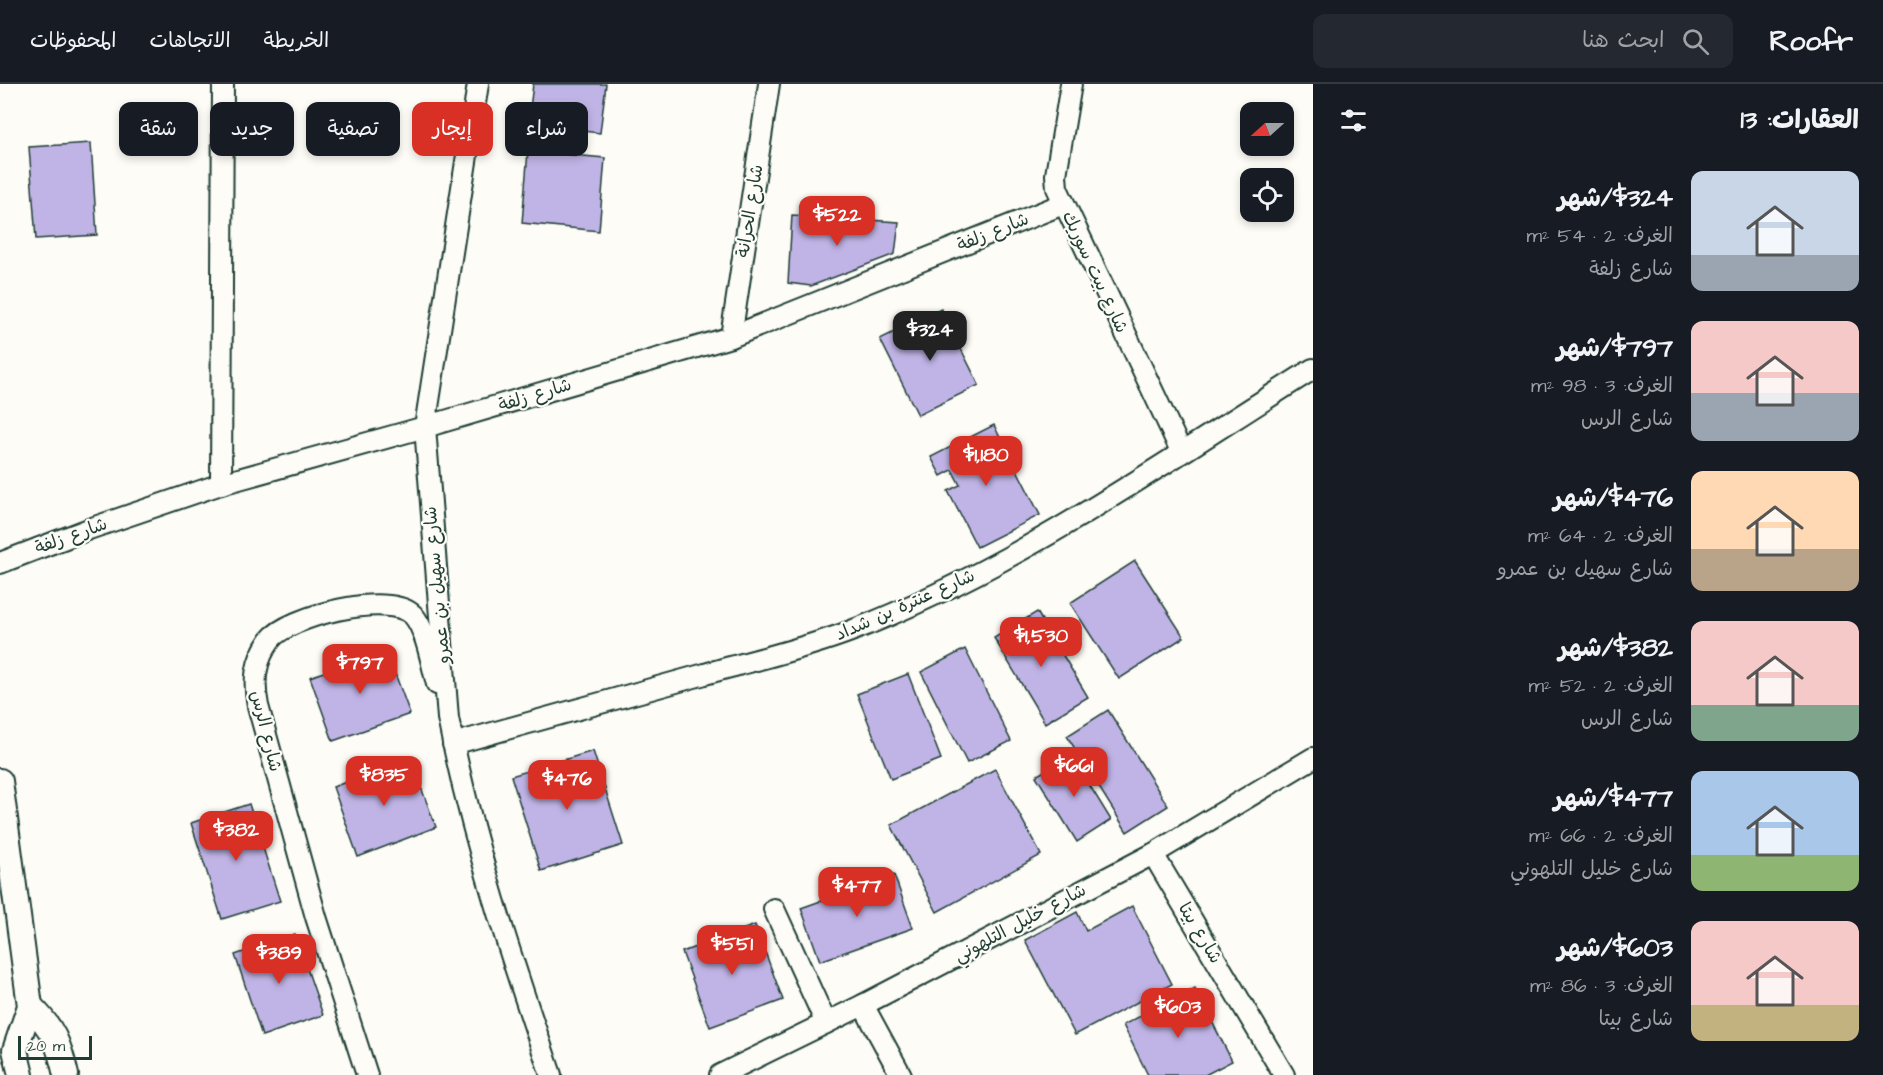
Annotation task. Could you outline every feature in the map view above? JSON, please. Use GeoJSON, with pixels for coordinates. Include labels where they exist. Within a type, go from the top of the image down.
{"type":"FeatureCollection","features":[{"type":"Feature","properties":{"kind":"street"},"geometry":{"type":"LineString","coordinates":[[221,484],[222,84]]}},
{"type":"Feature","properties":{"kind":"street","name":"شارع سهيل بن عمرو"},"geometry":{"type":"LineString","coordinates":[[477,84],[425,428],[448,718],[453,744],[479,851],[551,1075]]}},
{"type":"Feature","properties":{"kind":"street","name":"شارع الحرانة"},"geometry":{"type":"LineString","coordinates":[[731,337],[769,84]]}},
{"type":"Feature","properties":{"kind":"street","name":"شارع بيت سوريك"},"geometry":{"type":"LineString","coordinates":[[1071,84],[1056,175],[1057,188],[1181,451]]}},
{"type":"Feature","properties":{"kind":"street","name":"شارع زلفة"},"geometry":{"type":"LineString","coordinates":[[0,563],[89,529],[221,484],[425,428],[731,337],[1063,204]]}},
{"type":"Feature","properties":{"kind":"street","name":"شارع عنترة بن شداد"},"geometry":{"type":"LineString","coordinates":[[453,744],[849,632],[947,589],[1047,537],[1313,369]]}},
{"type":"Feature","properties":{"kind":"street","name":"شارع الرس"},"geometry":{"type":"LineString","coordinates":[[368,1075],[316,917],[258,706],[255,672],[270,641],[276,634],[297,623],[325,613],[355,607],[372,605],[399,608],[410,612],[415,617],[422,632],[448,718]]}},
{"type":"Feature","properties":{"kind":"street","name":"شارع خليل التلهوني"},"geometry":{"type":"LineString","coordinates":[[720,1075],[862,1005],[1153,854],[1313,758]]}},
{"type":"Feature","properties":{"kind":"street"},"geometry":{"type":"LineString","coordinates":[[0,781],[30,1006],[15,1050],[21,1075]]}},
{"type":"Feature","properties":{"kind":"street","name":"شارع بيتا"},"geometry":{"type":"LineString","coordinates":[[1153,854],[1284,1075]]}},
{"type":"Feature","properties":{"kind":"street"},"geometry":{"type":"LineString","coordinates":[[774,909],[826,1023]]}},
{"type":"Feature","properties":{"kind":"street"},"geometry":{"type":"LineString","coordinates":[[862,1005],[901,1075]]}},
{"type":"Feature","properties":{"kind":"street"},"geometry":{"type":"LineString","coordinates":[[30,1006],[46,1021],[60,1047],[66,1075]]}},
{"type":"Feature","properties":{"kind":"building"},"geometry":{"type":"Polygon","coordinates":[[[533,84],[606,84],[600,133],[588,132],[588,102],[531,102],[533,84]]]}},
{"type":"Feature","properties":{"kind":"building"},"geometry":{"type":"Polygon","coordinates":[[[91,143],[97,235],[36,239],[29,147],[91,143]]]}},
{"type":"Feature","properties":{"kind":"building"},"geometry":{"type":"Polygon","coordinates":[[[528,156],[605,158],[599,231],[522,223],[528,156]]]}},
{"type":"Feature","properties":{"kind":"building"},"geometry":{"type":"Polygon","coordinates":[[[792,215],[899,222],[895,254],[811,286],[788,283],[792,215]]]}},
{"type":"Feature","properties":{"kind":"building"},"geometry":{"type":"Polygon","coordinates":[[[941,309],[979,385],[918,415],[880,339],[941,309]]]}},
{"type":"Feature","properties":{"kind":"building"},"geometry":{"type":"Polygon","coordinates":[[[994,425],[1004,446],[997,449],[1005,464],[1012,460],[1040,515],[977,547],[948,491],[960,485],[952,470],[941,476],[931,457],[994,425]]]}},
{"type":"Feature","properties":{"kind":"building"},"geometry":{"type":"Polygon","coordinates":[[[1135,561],[1184,637],[1119,679],[1070,603],[1135,561]]]}},
{"type":"Feature","properties":{"kind":"building"},"geometry":{"type":"Polygon","coordinates":[[[1037,612],[1088,697],[1045,723],[994,638],[1037,612]]]}},
{"type":"Feature","properties":{"kind":"building"},"geometry":{"type":"Polygon","coordinates":[[[386,649],[410,714],[333,741],[310,677],[386,649]]]}},
{"type":"Feature","properties":{"kind":"building"},"geometry":{"type":"Polygon","coordinates":[[[965,649],[1011,741],[967,763],[921,672],[965,649]]]}},
{"type":"Feature","properties":{"kind":"building"},"geometry":{"type":"Polygon","coordinates":[[[908,674],[941,759],[891,779],[857,694],[908,674]]]}},
{"type":"Feature","properties":{"kind":"building"},"geometry":{"type":"Polygon","coordinates":[[[1108,710],[1168,806],[1127,832],[1067,736],[1108,710]]]}},
{"type":"Feature","properties":{"kind":"building"},"geometry":{"type":"Polygon","coordinates":[[[593,751],[623,845],[541,871],[511,776],[593,751]]]}},
{"type":"Feature","properties":{"kind":"building"},"geometry":{"type":"Polygon","coordinates":[[[1071,755],[1111,820],[1077,842],[1036,776],[1071,755]]]}},
{"type":"Feature","properties":{"kind":"building"},"geometry":{"type":"Polygon","coordinates":[[[410,758],[436,827],[358,857],[333,787],[410,758]]]}},
{"type":"Feature","properties":{"kind":"building"},"geometry":{"type":"Polygon","coordinates":[[[995,769],[1041,855],[937,912],[891,825],[995,769]]]}},
{"type":"Feature","properties":{"kind":"building"},"geometry":{"type":"Polygon","coordinates":[[[249,804],[280,901],[222,919],[191,823],[249,804]]]}},
{"type":"Feature","properties":{"kind":"building"},"geometry":{"type":"Polygon","coordinates":[[[894,875],[913,928],[820,961],[801,908],[894,875]]]}},
{"type":"Feature","properties":{"kind":"building"},"geometry":{"type":"Polygon","coordinates":[[[1132,906],[1172,984],[1075,1035],[1025,940],[1077,912],[1086,931],[1132,906]]]}},
{"type":"Feature","properties":{"kind":"building"},"geometry":{"type":"Polygon","coordinates":[[[755,925],[783,1000],[710,1027],[682,952],[755,925]]]}},
{"type":"Feature","properties":{"kind":"building"},"geometry":{"type":"Polygon","coordinates":[[[295,934],[323,1015],[262,1036],[235,955],[295,934]]]}},
{"type":"Feature","properties":{"kind":"building"},"geometry":{"type":"Polygon","coordinates":[[[1195,988],[1232,1061],[1205,1075],[1148,1075],[1123,1025],[1195,988]]]}}]}
